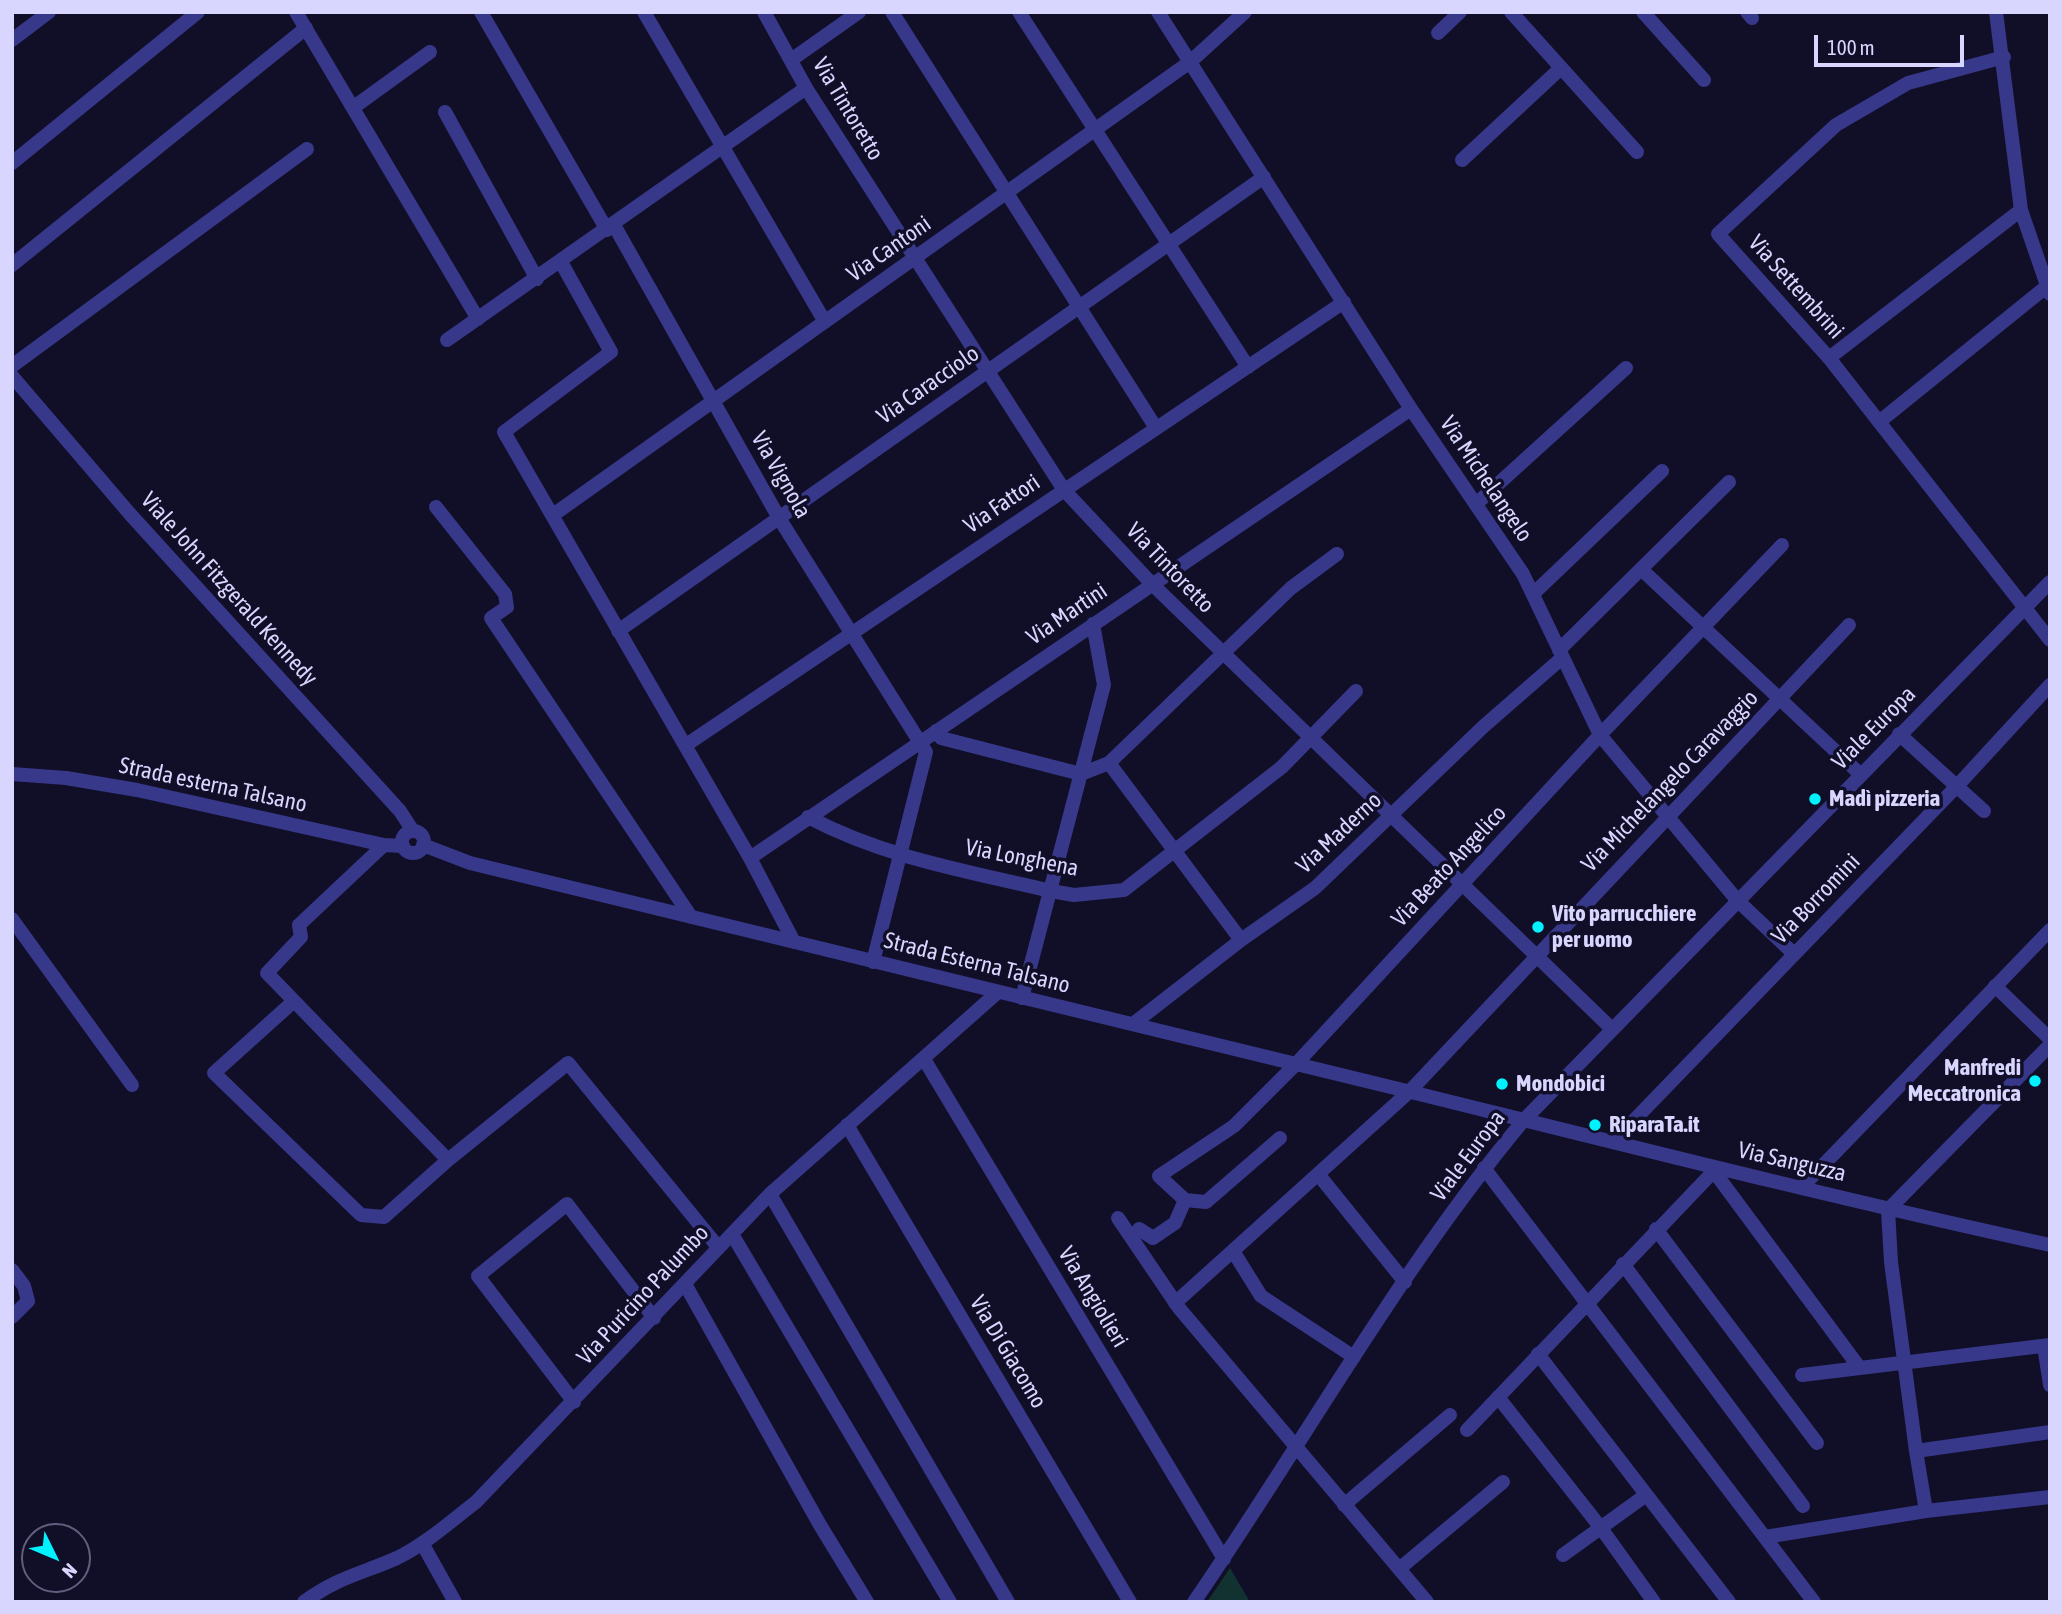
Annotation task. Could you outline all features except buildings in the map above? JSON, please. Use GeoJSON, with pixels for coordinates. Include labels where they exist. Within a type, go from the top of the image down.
{"type":"FeatureCollection","features":[{"type":"Feature","properties":{"kind":"street"},"geometry":{"type":"LineString","coordinates":[[12,40],[49,12]]}},
{"type":"Feature","properties":{"kind":"street"},"geometry":{"type":"LineString","coordinates":[[12,163],[198,12]]}},
{"type":"Feature","properties":{"kind":"street"},"geometry":{"type":"LineString","coordinates":[[296,12],[478,319]]}},
{"type":"Feature","properties":{"kind":"street","name":"Via Vignola"},"geometry":{"type":"LineString","coordinates":[[481,12],[779,518],[921,741]]}},
{"type":"Feature","properties":{"kind":"street"},"geometry":{"type":"LineString","coordinates":[[644,12],[825,322]]}},
{"type":"Feature","properties":{"kind":"street","name":"Via Tintoretto"},"geometry":{"type":"LineString","coordinates":[[764,12],[806,88],[1064,490],[1152,584],[1309,739],[1464,884],[1612,1029]]}},
{"type":"Feature","properties":{"kind":"street"},"geometry":{"type":"LineString","coordinates":[[791,60],[859,12]]}},
{"type":"Feature","properties":{"kind":"street"},"geometry":{"type":"LineString","coordinates":[[892,12],[1156,428]]}},
{"type":"Feature","properties":{"kind":"street"},"geometry":{"type":"LineString","coordinates":[[1019,12],[1248,367]]}},
{"type":"Feature","properties":{"kind":"street","name":"Via Michelangelo"},"geometry":{"type":"LineString","coordinates":[[1158,12],[1411,409],[1533,594],[1600,735],[1737,900],[1794,954]]}},
{"type":"Feature","properties":{"kind":"street","name":"Via Cantoni"},"geometry":{"type":"LineString","coordinates":[[553,515],[1190,62],[1245,12]]}},
{"type":"Feature","properties":{"kind":"street"},"geometry":{"type":"LineString","coordinates":[[1438,33],[1460,12]]}},
{"type":"Feature","properties":{"kind":"street"},"geometry":{"type":"LineString","coordinates":[[1511,12],[1637,152]]}},
{"type":"Feature","properties":{"kind":"street"},"geometry":{"type":"LineString","coordinates":[[1643,12],[1704,80]]}},
{"type":"Feature","properties":{"kind":"street"},"geometry":{"type":"LineString","coordinates":[[1879,422],[2048,291],[2021,210],[2004,57],[1996,12]]}},
{"type":"Feature","properties":{"kind":"street"},"geometry":{"type":"LineString","coordinates":[[12,265],[306,27]]}},
{"type":"Feature","properties":{"kind":"street"},"geometry":{"type":"LineString","coordinates":[[354,107],[430,52]]}},
{"type":"Feature","properties":{"kind":"street","name":"Via Settembrini"},"geometry":{"type":"LineString","coordinates":[[2004,57],[1908,83],[1836,125],[1718,234],[1829,358],[2050,640]]}},
{"type":"Feature","properties":{"kind":"street"},"geometry":{"type":"LineString","coordinates":[[1462,160],[1561,68]]}},
{"type":"Feature","properties":{"kind":"street"},"geometry":{"type":"LineString","coordinates":[[447,340],[806,88]]}},
{"type":"Feature","properties":{"kind":"street"},"geometry":{"type":"LineString","coordinates":[[445,112],[537,279]]}},
{"type":"Feature","properties":{"kind":"street"},"geometry":{"type":"LineString","coordinates":[[12,366],[307,149]]}},
{"type":"Feature","properties":{"kind":"street","name":"Via Caracciolo"},"geometry":{"type":"LineString","coordinates":[[618,631],[1264,177]]}},
{"type":"Feature","properties":{"kind":"street"},"geometry":{"type":"LineString","coordinates":[[1829,358],[2021,210]]}},
{"type":"Feature","properties":{"kind":"street"},"geometry":{"type":"LineString","coordinates":[[561,262],[611,352],[503,432],[686,745],[794,942]]}},
{"type":"Feature","properties":{"kind":"street","name":"Via Fattori"},"geometry":{"type":"LineString","coordinates":[[686,745],[1345,302]]}},
{"type":"Feature","properties":{"kind":"street"},"geometry":{"type":"LineString","coordinates":[[1476,504],[1626,368]]}},
{"type":"Feature","properties":{"kind":"street","name":"Viale John Fitzgerald Kennedy"},"geometry":{"type":"LineString","coordinates":[[12,376],[131,514],[400,811],[414,831]]}},
{"type":"Feature","properties":{"kind":"street","name":"Via Martini"},"geometry":{"type":"LineString","coordinates":[[750,858],[1411,409]]}},
{"type":"Feature","properties":{"kind":"street"},"geometry":{"type":"LineString","coordinates":[[1533,594],[1662,471]]}},
{"type":"Feature","properties":{"kind":"street","name":"Via Maderno"},"geometry":{"type":"LineString","coordinates":[[1133,1024],[1241,940],[1315,888],[1561,654],[1728,482]]}},
{"type":"Feature","properties":{"kind":"street"},"geometry":{"type":"LineString","coordinates":[[436,507],[505,594],[507,607],[491,618],[691,918]]}},
{"type":"Feature","properties":{"kind":"street","name":"Via Beato Angelico"},"geometry":{"type":"LineString","coordinates":[[1185,1200],[1159,1176],[1234,1126],[1296,1064],[1600,735],[1782,545]]}},
{"type":"Feature","properties":{"kind":"street"},"geometry":{"type":"LineString","coordinates":[[936,731],[941,738],[1080,774],[1109,763],[1291,588],[1337,554]]}},
{"type":"Feature","properties":{"kind":"street"},"geometry":{"type":"LineString","coordinates":[[1641,569],[1860,774]]}},
{"type":"Feature","properties":{"kind":"street","name":"Viale Europa"},"geometry":{"type":"LineString","coordinates":[[1194,1602],[1405,1282],[1484,1168],[1523,1121],[2050,582]]}},
{"type":"Feature","properties":{"kind":"street"},"geometry":{"type":"LineString","coordinates":[[1022,998],[1104,685],[1093,624]]}},
{"type":"Feature","properties":{"kind":"street","name":"Via Michelangelo Caravaggio"},"geometry":{"type":"LineString","coordinates":[[1175,1303],[1410,1091],[1849,625]]}},
{"type":"Feature","properties":{"kind":"street","name":"Via Borromini"},"geometry":{"type":"LineString","coordinates":[[1613,1142],[1957,786],[2050,685]]}},
{"type":"Feature","properties":{"kind":"street","name":"Via Longhena"},"geometry":{"type":"LineString","coordinates":[[808,817],[850,839],[900,856],[1051,891],[1074,895],[1124,890],[1282,766],[1356,691]]}},
{"type":"Feature","properties":{"kind":"street"},"geometry":{"type":"LineString","coordinates":[[1899,734],[1984,811]]}},
{"type":"Feature","properties":{"kind":"street"},"geometry":{"type":"LineString","coordinates":[[873,962],[926,752],[921,741]]}},
{"type":"Feature","properties":{"kind":"street"},"geometry":{"type":"LineString","coordinates":[[1109,763],[1241,940]]}},
{"type":"Feature","properties":{"kind":"street","name":"Strada esterna Talsano"},"geometry":{"type":"LineString","coordinates":[[14,772],[137,790],[384,845],[403,846]]}},
{"type":"Feature","properties":{"kind":"street"},"geometry":{"type":"LineString","coordinates":[[414,831],[422,836],[423,845],[415,852],[403,846],[404,836],[414,831]]}},
{"type":"Feature","properties":{"kind":"street"},"geometry":{"type":"LineString","coordinates":[[384,845],[299,925],[301,937],[267,973],[448,1160]]}},
{"type":"Feature","properties":{"kind":"street","name":"Strada Esterna Talsano"},"geometry":{"type":"LineString","coordinates":[[423,845],[470,863],[1410,1091],[1523,1121]]}},
{"type":"Feature","properties":{"kind":"street"},"geometry":{"type":"LineString","coordinates":[[12,919],[132,1085]]}},
{"type":"Feature","properties":{"kind":"street"},"geometry":{"type":"LineString","coordinates":[[1803,1186],[2050,930]]}},
{"type":"Feature","properties":{"kind":"street"},"geometry":{"type":"LineString","coordinates":[[1995,986],[2050,1039]]}},
{"type":"Feature","properties":{"kind":"street","name":"Via Puricino Palumbo"},"geometry":{"type":"LineString","coordinates":[[304,1602],[328,1585],[396,1558],[422,1544],[476,1502],[770,1194],[998,992]]}},
{"type":"Feature","properties":{"kind":"street"},"geometry":{"type":"LineString","coordinates":[[294,1001],[214,1073],[361,1215],[384,1217],[448,1160],[569,1063],[719,1247]]}},
{"type":"Feature","properties":{"kind":"street"},"geometry":{"type":"LineString","coordinates":[[1926,1511],[1891,1262],[1888,1210],[2050,1045]]}},
{"type":"Feature","properties":{"kind":"street","name":"Via Angiolieri"},"geometry":{"type":"LineString","coordinates":[[924,1059],[1224,1559]]}},
{"type":"Feature","properties":{"kind":"street","name":"Via Sanguzza"},"geometry":{"type":"LineString","coordinates":[[1523,1121],[1711,1169],[1803,1186],[1888,1210],[2050,1245]]}},
{"type":"Feature","properties":{"kind":"street","name":"Via Di Giacomo"},"geometry":{"type":"LineString","coordinates":[[847,1125],[1130,1602]]}},
{"type":"Feature","properties":{"kind":"street"},"geometry":{"type":"LineString","coordinates":[[1139,1229],[1153,1238],[1175,1223],[1185,1200],[1206,1202],[1280,1138]]}},
{"type":"Feature","properties":{"kind":"street"},"geometry":{"type":"LineString","coordinates":[[1484,1168],[1814,1602]]}},
{"type":"Feature","properties":{"kind":"street"},"geometry":{"type":"LineString","coordinates":[[1467,1430],[1711,1169],[1859,1367]]}},
{"type":"Feature","properties":{"kind":"street"},"geometry":{"type":"LineString","coordinates":[[1318,1174],[1405,1282]]}},
{"type":"Feature","properties":{"kind":"street"},"geometry":{"type":"LineString","coordinates":[[770,1194],[1008,1602]]}},
{"type":"Feature","properties":{"kind":"street"},"geometry":{"type":"LineString","coordinates":[[574,1402],[478,1276],[567,1204],[654,1318]]}},
{"type":"Feature","properties":{"kind":"street"},"geometry":{"type":"LineString","coordinates":[[1118,1218],[1175,1303],[1427,1602]]}},
{"type":"Feature","properties":{"kind":"street"},"geometry":{"type":"LineString","coordinates":[[1656,1229],[1817,1443]]}},
{"type":"Feature","properties":{"kind":"street"},"geometry":{"type":"LineString","coordinates":[[732,1234],[950,1602]]}},
{"type":"Feature","properties":{"kind":"street"},"geometry":{"type":"LineString","coordinates":[[1233,1251],[1261,1296],[1354,1357]]}},
{"type":"Feature","properties":{"kind":"street"},"geometry":{"type":"LineString","coordinates":[[1623,1264],[1803,1506]]}},
{"type":"Feature","properties":{"kind":"street"},"geometry":{"type":"LineString","coordinates":[[12,1270],[24,1286],[28,1301],[12,1317]]}},
{"type":"Feature","properties":{"kind":"street"},"geometry":{"type":"LineString","coordinates":[[685,1284],[820,1525],[867,1602]]}},
{"type":"Feature","properties":{"kind":"street"},"geometry":{"type":"LineString","coordinates":[[1802,1375],[2047,1345],[2050,1385]]}},
{"type":"Feature","properties":{"kind":"street"},"geometry":{"type":"LineString","coordinates":[[1538,1354],[1729,1602]]}},
{"type":"Feature","properties":{"kind":"street"},"geometry":{"type":"LineString","coordinates":[[1498,1397],[1601,1528],[1654,1602]]}},
{"type":"Feature","properties":{"kind":"street"},"geometry":{"type":"LineString","coordinates":[[1344,1505],[1450,1415]]}},
{"type":"Feature","properties":{"kind":"street"},"geometry":{"type":"LineString","coordinates":[[1916,1451],[2050,1432]]}},
{"type":"Feature","properties":{"kind":"street"},"geometry":{"type":"LineString","coordinates":[[1399,1569],[1503,1482]]}},
{"type":"Feature","properties":{"kind":"street"},"geometry":{"type":"LineString","coordinates":[[1563,1555],[1646,1495]]}},
{"type":"Feature","properties":{"kind":"street"},"geometry":{"type":"LineString","coordinates":[[1765,1537],[1926,1511],[2050,1497]]}},
{"type":"Feature","properties":{"kind":"street"},"geometry":{"type":"LineString","coordinates":[[422,1544],[455,1602]]}},
{"type":"Feature","properties":{"kind":"green space"},"geometry":{"type":"Polygon","coordinates":[[[1230,1568],[1250,1602],[1207,1602],[1230,1568]]]}},
{"type":"Feature","properties":{"kind":"place","name":"Madì pizzeria"},"geometry":{"type":"Point","coordinates":[1815,799]}},
{"type":"Feature","properties":{"kind":"place","name":"Vito parrucchiere per uomo"},"geometry":{"type":"Point","coordinates":[1538,927]}},
{"type":"Feature","properties":{"kind":"place","name":"Manfredi Meccatronica"},"geometry":{"type":"Point","coordinates":[2035,1081]}},
{"type":"Feature","properties":{"kind":"place","name":"Mondobici"},"geometry":{"type":"Point","coordinates":[1502,1084]}},
{"type":"Feature","properties":{"kind":"place","name":"RiparaTa.it"},"geometry":{"type":"Point","coordinates":[1595,1125]}}]}
